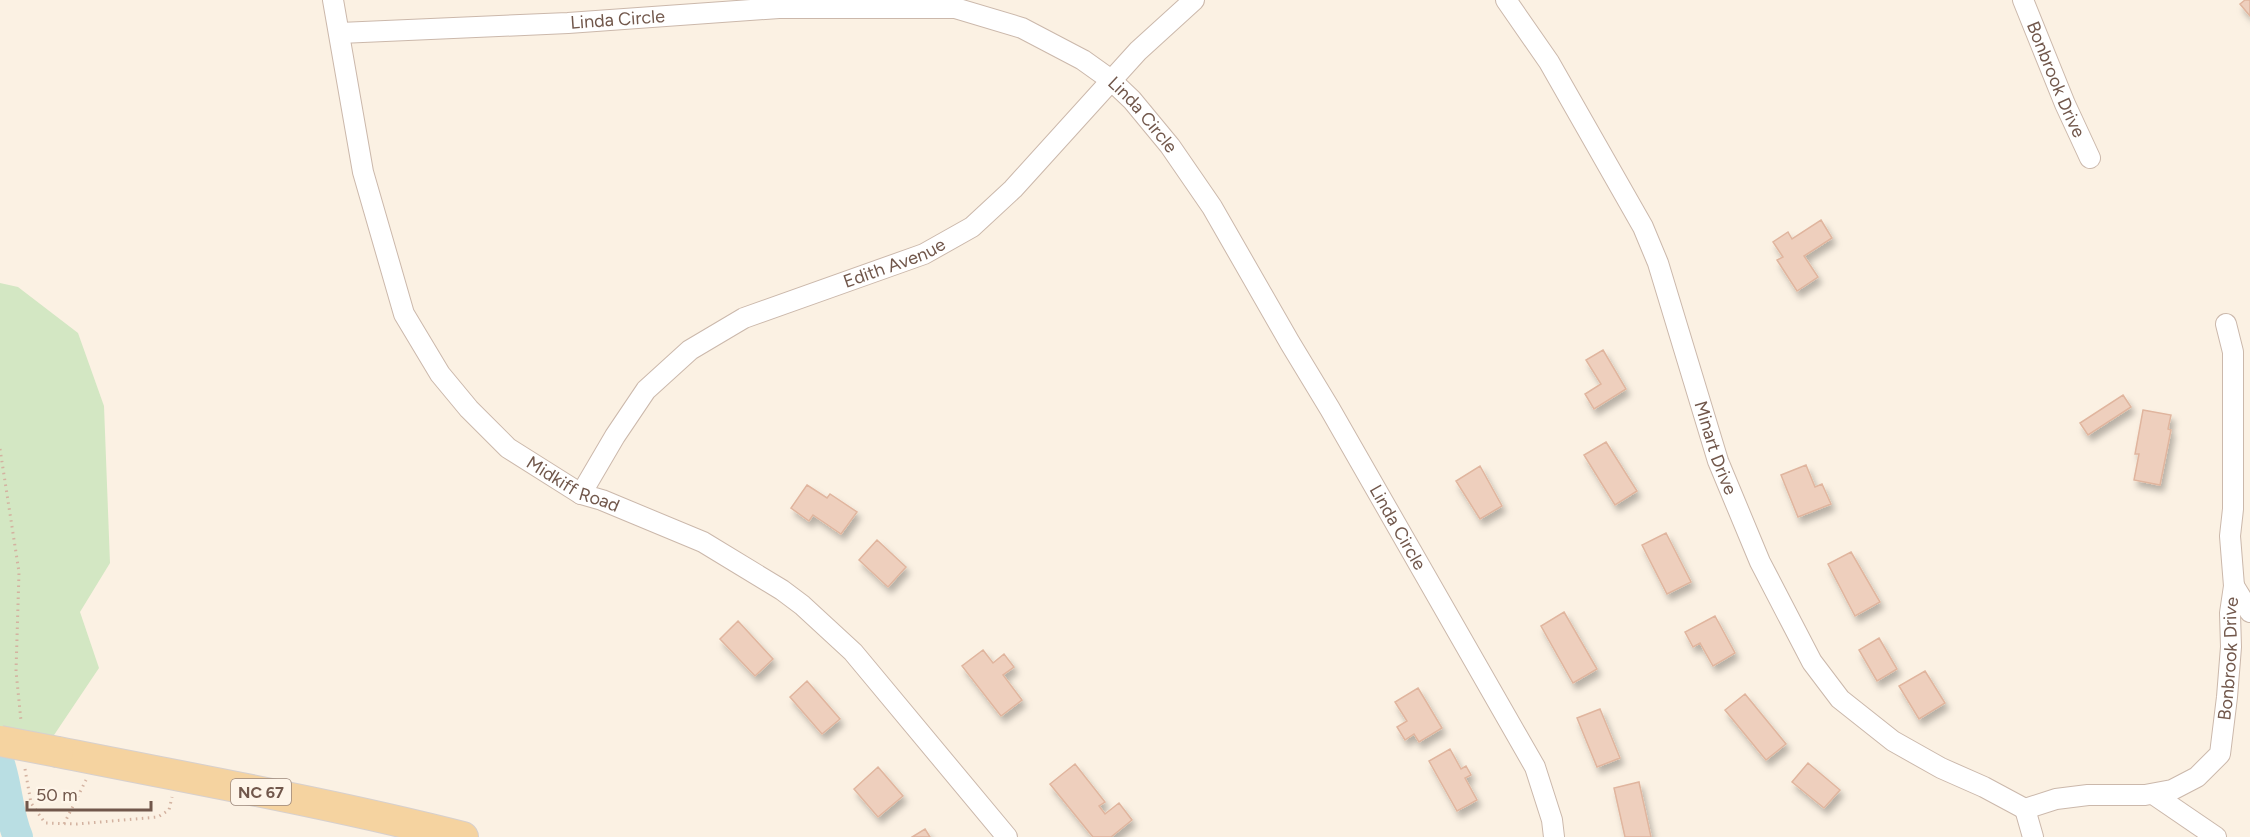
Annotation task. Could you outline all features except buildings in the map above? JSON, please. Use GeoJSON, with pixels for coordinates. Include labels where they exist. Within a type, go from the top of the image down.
{"type":"FeatureCollection","features":[{"type":"Feature","properties":{"kind":"main road","name":"NC 67"},"geometry":{"type":"LineString","coordinates":[[10,731],[58,752],[394,820],[463,837]]}},
{"type":"Feature","properties":{"kind":"street","name":"Midkiff Road"},"geometry":{"type":"LineString","coordinates":[[333,0],[363,172],[404,314],[440,374],[469,409],[508,448],[581,494],[602,500],[703,542],[782,590],[802,605],[853,652],[1007,837]]}},
{"type":"Feature","properties":{"kind":"street","name":"Edith Avenue"},"geometry":{"type":"LineString","coordinates":[[581,494],[615,436],[646,390],[690,350],[744,318],[924,254],[972,227],[1013,189],[1138,51],[1194,0]]}},
{"type":"Feature","properties":{"kind":"street","name":"Minart Drive"},"geometry":{"type":"LineString","coordinates":[[1506,0],[1549,62],[1643,227],[1658,263],[1718,461],[1760,562],[1812,662],[1840,699],[1893,741],[1941,768],[2025,809]]}},
{"type":"Feature","properties":{"kind":"street","name":"Bonbrook Drive"},"geometry":{"type":"LineString","coordinates":[[2023,0],[2065,104],[2090,158]]}},
{"type":"Feature","properties":{"kind":"street","name":"Linda Circle"},"geometry":{"type":"LineString","coordinates":[[340,33],[568,23],[779,8],[955,8],[1022,28],[1083,60],[1111,80],[1132,100],[1170,146],[1212,207],[1290,344],[1348,439],[1534,767],[1552,820],[1554,837]]}},
{"type":"Feature","properties":{"kind":"street","name":"Bonbrook Drive"},"geometry":{"type":"LineString","coordinates":[[2025,809],[2056,799],[2088,795],[2153,794],[2172,790],[2198,777],[2220,754],[2227,697],[2231,647],[2230,613],[2234,586],[2230,536],[2241,507],[2233,352],[2226,324]]}},
{"type":"Feature","properties":{"kind":"street"},"geometry":{"type":"LineString","coordinates":[[2234,586],[2250,612]]}},
{"type":"Feature","properties":{"kind":"street"},"geometry":{"type":"LineString","coordinates":[[2153,794],[2216,837]]}},
{"type":"Feature","properties":{"kind":"street"},"geometry":{"type":"LineString","coordinates":[[2025,809],[2033,837]]}},
{"type":"Feature","properties":{"kind":"path"},"geometry":{"type":"LineString","coordinates":[[0,449],[19,572],[16,671],[10,731]]}},
{"type":"Feature","properties":{"kind":"path"},"geometry":{"type":"LineString","coordinates":[[24,768],[31,803],[45,823],[63,824],[158,817],[169,810],[176,775]]}},
{"type":"Feature","properties":{"kind":"path"},"geometry":{"type":"LineString","coordinates":[[63,824],[84,787]]}},
{"type":"Feature","properties":{"kind":"green space"},"geometry":{"type":"Polygon","coordinates":[[[0,283],[18,287],[78,333],[104,406],[110,563],[80,612],[99,668],[48,744],[0,735],[0,283]]]}},
{"type":"Feature","properties":{"kind":"waterway"},"geometry":{"type":"LineString","coordinates":[[0,764],[18,837]]}}]}
